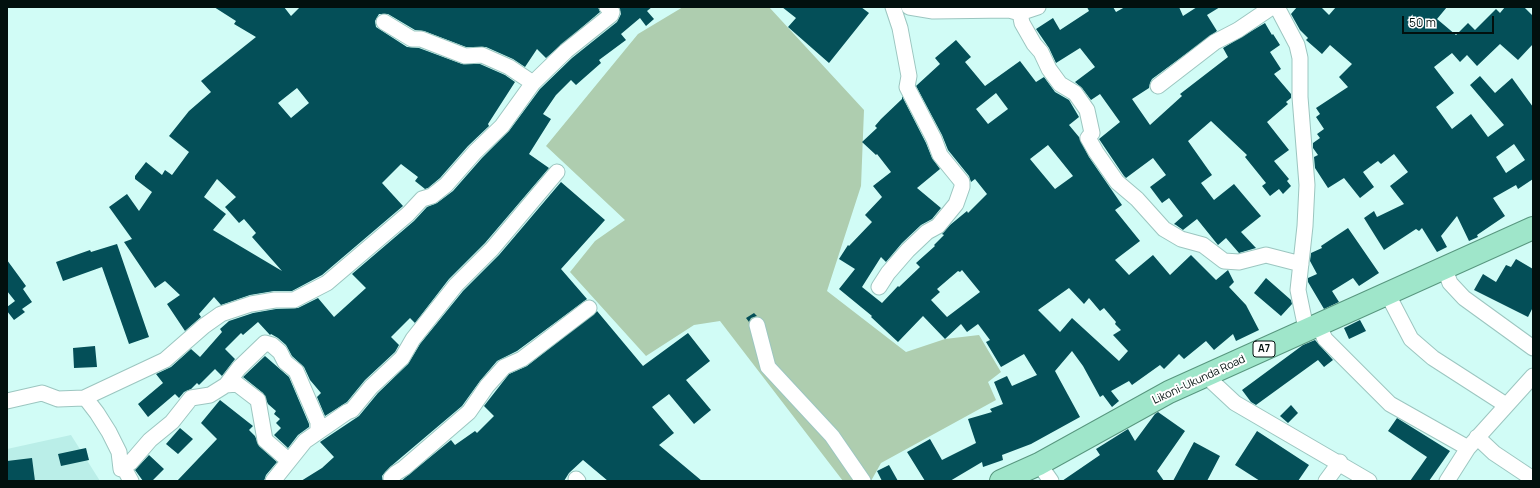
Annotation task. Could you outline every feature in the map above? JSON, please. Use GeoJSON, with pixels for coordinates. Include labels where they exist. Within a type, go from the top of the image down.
{"type":"FeatureCollection","features":[{"type":"Feature","properties":{"kind":"highway","name":"Likoni-Ukunda Road"},"geometry":{"type":"LineString","coordinates":[[1001,481],[1038,464],[1169,392],[1312,326],[1533,228]]}},
{"type":"Feature","properties":{"kind":"street"},"geometry":{"type":"LineString","coordinates":[[880,287],[888,273],[908,250],[927,232],[938,226],[956,204],[962,187],[962,182],[940,155],[934,139],[907,87],[909,76],[900,28],[893,7]]}},
{"type":"Feature","properties":{"kind":"street"},"geometry":{"type":"LineString","coordinates":[[909,7],[933,11],[981,9],[1009,10],[1020,13],[1038,7]]}},
{"type":"Feature","properties":{"kind":"street"},"geometry":{"type":"LineString","coordinates":[[1158,86],[1215,42],[1238,30],[1272,7]]}},
{"type":"Feature","properties":{"kind":"street"},"geometry":{"type":"LineString","coordinates":[[1277,7],[1297,45],[1300,58],[1300,97],[1308,185],[1298,290],[1312,326],[1390,404],[1494,453],[1533,479]]}},
{"type":"Feature","properties":{"kind":"street"},"geometry":{"type":"LineString","coordinates":[[7,401],[42,393],[58,399],[84,398],[165,360],[204,326],[222,314],[251,304],[275,300],[294,300],[327,283],[408,214],[422,199],[432,196],[449,182],[471,156],[502,126],[533,83],[612,9]]}},
{"type":"Feature","properties":{"kind":"street"},"geometry":{"type":"LineString","coordinates":[[1020,13],[1022,23],[1034,44],[1041,52],[1048,69],[1060,84],[1075,93],[1087,110],[1092,133],[1088,138],[1096,152],[1117,182],[1137,199],[1164,229],[1181,239],[1203,245],[1224,261],[1239,262],[1266,255],[1301,264]]}},
{"type":"Feature","properties":{"kind":"street"},"geometry":{"type":"LineString","coordinates":[[384,22],[412,38],[422,39],[465,56],[482,55],[509,67],[533,83]]}},
{"type":"Feature","properties":{"kind":"street"},"geometry":{"type":"LineString","coordinates":[[273,481],[305,440],[352,410],[371,387],[402,358],[413,339],[456,285],[492,249],[557,172]]}},
{"type":"Feature","properties":{"kind":"street"},"geometry":{"type":"LineString","coordinates":[[1444,267],[1450,283],[1464,298],[1533,348]]}},
{"type":"Feature","properties":{"kind":"street"},"geometry":{"type":"LineString","coordinates":[[1387,293],[1412,339],[1433,358],[1506,405]]}},
{"type":"Feature","properties":{"kind":"street"},"geometry":{"type":"LineString","coordinates":[[392,481],[391,478],[396,473],[404,468],[457,420],[469,412],[487,386],[500,372],[522,359],[589,308]]}},
{"type":"Feature","properties":{"kind":"street"},"geometry":{"type":"LineString","coordinates":[[757,325],[768,366],[832,436],[864,481]]}},
{"type":"Feature","properties":{"kind":"street"},"geometry":{"type":"LineString","coordinates":[[121,469],[137,456],[150,440],[172,422],[191,398],[210,395],[226,385],[239,368],[265,343],[272,345],[280,352],[285,362],[296,371],[318,422],[318,432]]}},
{"type":"Feature","properties":{"kind":"street"},"geometry":{"type":"LineString","coordinates":[[1206,376],[1235,402],[1340,462],[1369,481]]}},
{"type":"Feature","properties":{"kind":"street"},"geometry":{"type":"LineString","coordinates":[[226,385],[237,384],[258,400],[265,440],[289,461]]}},
{"type":"Feature","properties":{"kind":"street"},"geometry":{"type":"LineString","coordinates":[[1447,481],[1472,443],[1506,405],[1530,384]]}},
{"type":"Feature","properties":{"kind":"street"},"geometry":{"type":"LineString","coordinates":[[84,398],[97,413],[113,439],[119,452],[121,469]]}},
{"type":"Feature","properties":{"kind":"street"},"geometry":{"type":"LineString","coordinates":[[1326,481],[1340,462]]}},
{"type":"Feature","properties":{"kind":"street"},"geometry":{"type":"LineString","coordinates":[[1038,464],[1051,481]]}},
{"type":"Feature","properties":{"kind":"street"},"geometry":{"type":"LineString","coordinates":[[121,469],[126,470],[131,481]]}},
{"type":"Feature","properties":{"kind":"shaded area"},"geometry":{"type":"Polygon","coordinates":[[[71,435],[100,481],[7,481],[7,449],[71,435]]]}},
{"type":"Feature","properties":{"kind":"green space"},"geometry":{"type":"Polygon","coordinates":[[[683,7],[769,7],[864,110],[861,186],[827,291],[906,352],[945,339],[979,335],[1001,372],[988,382],[996,400],[881,463],[871,481],[843,481],[720,321],[694,325],[646,356],[570,272],[595,241],[625,220],[546,146],[638,34],[683,7]]]}},
{"type":"Feature","properties":{"kind":"building"},"geometry":{"type":"Polygon","coordinates":[[[214,7],[284,7],[291,16],[300,7],[598,7],[600,12],[546,58],[537,49],[525,67],[513,59],[486,47],[466,47],[424,31],[415,30],[388,14],[379,14],[375,21],[376,27],[407,47],[419,48],[462,64],[480,64],[505,75],[515,82],[488,124],[489,126],[468,146],[440,178],[428,188],[425,189],[415,181],[418,177],[401,164],[382,183],[403,206],[322,275],[292,291],[274,291],[250,295],[221,305],[214,297],[199,314],[201,317],[185,331],[167,304],[180,295],[165,281],[155,288],[124,242],[132,239],[109,207],[127,194],[139,211],[152,192],[135,179],[135,176],[146,162],[162,175],[165,170],[172,175],[189,152],[169,136],[189,111],[211,92],[201,81],[256,37],[234,24],[236,21],[214,7]],[[297,88],[278,103],[291,118],[309,103],[297,88]],[[217,179],[204,197],[226,214],[213,230],[282,271],[252,237],[256,233],[244,219],[239,223],[225,207],[236,197],[217,179]]]}},
{"type":"Feature","properties":{"kind":"building"},"geometry":{"type":"Polygon","coordinates":[[[619,7],[652,7],[647,11],[654,19],[646,26],[640,18],[621,34],[626,40],[599,60],[601,63],[576,85],[571,80],[556,95],[543,114],[551,119],[529,154],[549,168],[485,243],[449,279],[415,323],[410,318],[391,337],[399,345],[395,352],[365,380],[347,402],[325,416],[317,397],[321,393],[310,380],[304,367],[292,356],[286,345],[278,338],[271,334],[270,335],[258,322],[243,335],[241,333],[225,349],[235,359],[222,376],[215,369],[199,385],[197,383],[191,389],[184,392],[179,398],[175,394],[148,417],[138,404],[163,383],[156,374],[171,367],[191,349],[200,357],[222,332],[220,329],[229,321],[253,313],[276,309],[298,308],[318,298],[334,317],[366,288],[352,274],[414,221],[427,207],[437,203],[453,191],[482,158],[509,131],[540,89],[572,58],[617,22],[621,14],[619,7]]]}},
{"type":"Feature","properties":{"kind":"building"},"geometry":{"type":"Polygon","coordinates":[[[782,7],[861,7],[869,13],[829,63],[788,27],[796,18],[782,7]]]}},
{"type":"Feature","properties":{"kind":"building"},"geometry":{"type":"Polygon","coordinates":[[[1087,7],[1113,7],[1116,12],[1125,7],[1179,7],[1183,16],[1197,7],[1220,7],[1207,15],[1217,31],[1152,79],[1149,88],[1132,99],[1150,125],[1182,96],[1180,94],[1228,57],[1223,48],[1265,23],[1272,35],[1273,34],[1280,45],[1270,52],[1281,69],[1274,74],[1291,94],[1291,98],[1286,102],[1288,104],[1267,122],[1289,150],[1274,161],[1289,179],[1287,181],[1291,186],[1283,194],[1279,189],[1270,196],[1262,186],[1266,183],[1245,157],[1247,155],[1211,121],[1188,141],[1212,175],[1201,183],[1214,200],[1234,184],[1261,216],[1241,232],[1256,248],[1239,253],[1226,238],[1218,245],[1197,219],[1183,230],[1174,224],[1183,216],[1169,198],[1162,203],[1150,187],[1166,175],[1153,158],[1126,178],[1124,176],[1099,139],[1120,122],[1100,94],[1091,100],[1082,88],[1075,82],[1095,67],[1080,48],[1056,63],[1049,48],[1036,29],[1053,18],[1060,30],[1089,11],[1087,7]]]}},
{"type":"Feature","properties":{"kind":"building"},"geometry":{"type":"Polygon","coordinates":[[[1297,7],[1321,7],[1329,15],[1336,7],[1447,7],[1437,19],[1456,35],[1468,23],[1475,30],[1496,9],[1500,13],[1505,7],[1524,7],[1533,16],[1533,44],[1518,60],[1500,44],[1477,66],[1467,55],[1460,62],[1452,53],[1434,67],[1454,93],[1436,107],[1452,129],[1471,114],[1488,137],[1504,125],[1470,85],[1480,76],[1495,93],[1512,78],[1533,107],[1533,179],[1518,189],[1516,185],[1493,198],[1505,216],[1477,235],[1478,237],[1469,241],[1457,216],[1441,236],[1447,247],[1437,252],[1422,228],[1419,231],[1416,229],[1384,250],[1364,218],[1374,211],[1377,217],[1404,204],[1390,186],[1408,172],[1394,154],[1381,164],[1378,161],[1363,172],[1374,187],[1360,198],[1344,178],[1328,188],[1315,168],[1314,157],[1318,155],[1313,148],[1313,143],[1320,138],[1317,134],[1324,129],[1316,117],[1320,114],[1316,108],[1348,87],[1339,77],[1352,64],[1330,45],[1322,54],[1306,40],[1308,38],[1300,30],[1291,14],[1297,7]],[[1514,144],[1496,157],[1506,173],[1525,160],[1514,144]]]}},
{"type":"Feature","properties":{"kind":"building"},"geometry":{"type":"Polygon","coordinates":[[[956,40],[971,57],[965,62],[985,86],[1020,61],[1036,82],[1044,77],[1055,92],[1069,100],[1079,117],[1069,125],[1079,137],[1089,157],[1122,205],[1115,210],[1140,241],[1115,260],[1129,275],[1153,255],[1170,275],[1191,255],[1216,280],[1228,270],[1234,282],[1229,287],[1246,305],[1259,330],[1236,341],[1233,334],[1214,350],[1206,341],[1184,359],[1179,354],[1164,369],[1160,365],[1132,385],[1129,381],[1111,391],[1119,401],[1112,407],[1103,395],[1100,397],[1083,366],[1072,351],[1055,371],[1080,417],[1031,444],[1002,455],[1003,460],[983,467],[982,462],[950,481],[925,481],[907,452],[930,439],[942,460],[976,443],[968,419],[992,412],[990,409],[1003,404],[994,382],[1007,376],[1012,386],[1037,375],[1024,354],[1001,367],[986,342],[990,340],[978,324],[967,332],[961,324],[945,339],[923,316],[898,342],[871,317],[872,316],[839,289],[855,269],[839,259],[848,245],[849,246],[872,222],[865,215],[882,197],[873,186],[891,172],[877,154],[876,155],[862,142],[877,128],[875,126],[902,99],[902,96],[932,158],[940,169],[917,188],[941,208],[932,219],[921,225],[902,243],[886,262],[881,257],[862,287],[882,303],[898,286],[899,287],[920,267],[916,263],[935,246],[934,245],[944,235],[942,234],[950,225],[967,211],[968,213],[987,194],[975,179],[971,182],[969,176],[948,150],[942,135],[916,86],[940,64],[935,58],[956,40]],[[996,93],[976,109],[988,124],[1008,109],[996,93]],[[1048,145],[1030,159],[1055,189],[1073,176],[1048,145]],[[962,270],[960,272],[958,271],[937,289],[940,292],[931,300],[947,317],[980,292],[962,270]],[[1069,288],[1038,310],[1060,332],[1072,318],[1119,361],[1128,351],[1113,335],[1121,330],[1104,308],[1100,311],[1089,298],[1084,304],[1069,288]]]}},
{"type":"Feature","properties":{"kind":"building"},"geometry":{"type":"Polygon","coordinates":[[[561,182],[605,220],[561,269],[587,299],[517,351],[497,361],[462,406],[390,467],[382,476],[383,481],[301,481],[322,468],[334,457],[320,442],[359,416],[378,393],[408,364],[420,344],[463,291],[499,255],[561,182]]]}},
{"type":"Feature","properties":{"kind":"building"},"geometry":{"type":"Polygon","coordinates":[[[1348,228],[1379,273],[1359,286],[1353,278],[1332,291],[1339,302],[1324,309],[1308,282],[1308,278],[1317,274],[1310,261],[1311,253],[1322,248],[1321,246],[1348,228]]]}},
{"type":"Feature","properties":{"kind":"building"},"geometry":{"type":"Polygon","coordinates":[[[117,244],[149,337],[129,344],[102,267],[63,281],[56,262],[90,250],[91,252],[117,244]]]}},
{"type":"Feature","properties":{"kind":"building"},"geometry":{"type":"Polygon","coordinates":[[[1516,259],[1533,269],[1533,307],[1528,317],[1474,290],[1483,274],[1496,282],[1506,265],[1511,267],[1516,259]]]}},
{"type":"Feature","properties":{"kind":"building"},"geometry":{"type":"Polygon","coordinates":[[[7,260],[26,286],[23,289],[32,302],[22,309],[25,312],[14,320],[7,311],[7,307],[15,301],[7,291],[7,260]]]}},
{"type":"Feature","properties":{"kind":"building"},"geometry":{"type":"Polygon","coordinates":[[[1266,278],[1291,300],[1292,304],[1281,316],[1254,293],[1266,278]]]}},
{"type":"Feature","properties":{"kind":"building"},"geometry":{"type":"Polygon","coordinates":[[[597,311],[643,366],[688,333],[710,361],[686,380],[711,410],[694,424],[669,394],[652,407],[674,433],[659,445],[702,481],[608,481],[583,460],[569,473],[564,481],[401,481],[451,440],[455,445],[475,431],[477,433],[494,416],[484,406],[509,374],[527,366],[597,311]]]}},
{"type":"Feature","properties":{"kind":"building"},"geometry":{"type":"Polygon","coordinates":[[[754,313],[757,316],[751,318],[749,322],[746,318],[754,313]]]}},
{"type":"Feature","properties":{"kind":"building"},"geometry":{"type":"Polygon","coordinates":[[[1360,320],[1366,331],[1349,339],[1344,328],[1360,320]]]}},
{"type":"Feature","properties":{"kind":"building"},"geometry":{"type":"Polygon","coordinates":[[[1315,340],[1333,360],[1324,367],[1318,360],[1256,405],[1251,402],[1242,390],[1303,345],[1315,340]]]}},
{"type":"Feature","properties":{"kind":"building"},"geometry":{"type":"Polygon","coordinates":[[[95,346],[97,367],[74,368],[73,348],[95,346]]]}},
{"type":"Feature","properties":{"kind":"building"},"geometry":{"type":"Polygon","coordinates":[[[265,356],[289,377],[309,424],[309,427],[298,435],[288,448],[274,435],[281,428],[276,423],[280,419],[274,414],[276,411],[268,404],[263,393],[243,377],[265,356]]]}},
{"type":"Feature","properties":{"kind":"building"},"geometry":{"type":"Polygon","coordinates":[[[220,400],[253,426],[249,430],[255,436],[259,446],[277,462],[266,475],[264,481],[177,481],[217,439],[201,423],[220,400]]]}},
{"type":"Feature","properties":{"kind":"building"},"geometry":{"type":"Polygon","coordinates":[[[1291,405],[1298,413],[1288,423],[1280,416],[1291,405]]]}},
{"type":"Feature","properties":{"kind":"building"},"geometry":{"type":"Polygon","coordinates":[[[1158,412],[1185,431],[1157,471],[1164,481],[1062,481],[1100,455],[1096,449],[1128,429],[1135,441],[1158,412]]]}},
{"type":"Feature","properties":{"kind":"building"},"geometry":{"type":"Polygon","coordinates":[[[1397,418],[1450,451],[1429,481],[1410,481],[1427,457],[1388,431],[1397,418]]]}},
{"type":"Feature","properties":{"kind":"building"},"geometry":{"type":"Polygon","coordinates":[[[180,428],[193,439],[178,454],[166,444],[180,428]]]}},
{"type":"Feature","properties":{"kind":"building"},"geometry":{"type":"Polygon","coordinates":[[[1257,431],[1309,465],[1298,481],[1260,481],[1235,465],[1257,431]]]}},
{"type":"Feature","properties":{"kind":"building"},"geometry":{"type":"Polygon","coordinates":[[[1194,442],[1220,456],[1207,481],[1173,481],[1194,442]]]}},
{"type":"Feature","properties":{"kind":"building"},"geometry":{"type":"Polygon","coordinates":[[[86,448],[89,460],[61,466],[58,454],[86,448]]]}},
{"type":"Feature","properties":{"kind":"building"},"geometry":{"type":"Polygon","coordinates":[[[149,455],[164,469],[152,481],[143,481],[135,470],[149,455]]]}},
{"type":"Feature","properties":{"kind":"building"},"geometry":{"type":"Polygon","coordinates":[[[32,458],[35,481],[7,481],[7,461],[32,458]]]}},
{"type":"Feature","properties":{"kind":"building"},"geometry":{"type":"Polygon","coordinates":[[[889,465],[898,481],[882,481],[877,471],[889,465]]]}}]}
